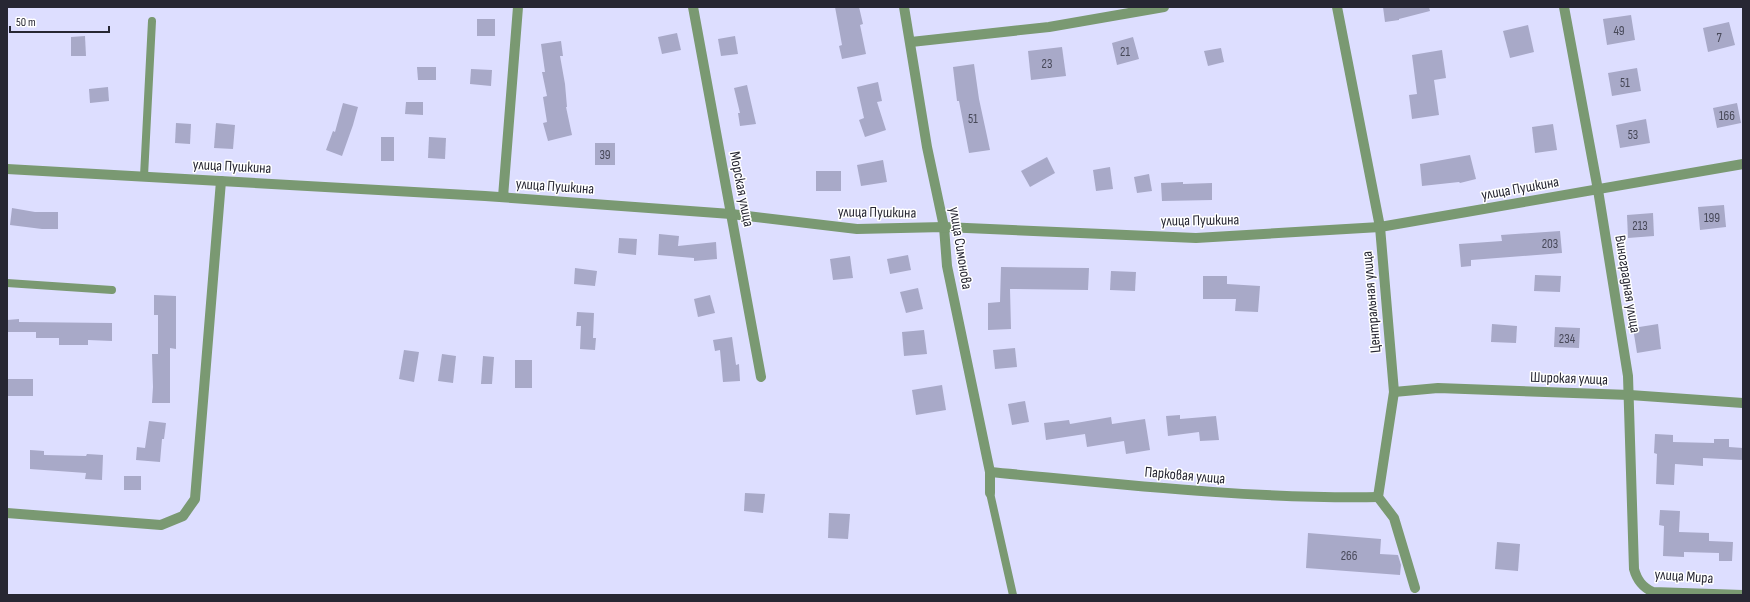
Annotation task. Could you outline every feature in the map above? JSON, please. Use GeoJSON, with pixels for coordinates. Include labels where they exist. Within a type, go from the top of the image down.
{"type":"FeatureCollection","features":[{"type":"Feature","properties":{"kind":"street"},"geometry":{"type":"LineString","coordinates":[[503,197],[518,7]]}},
{"type":"Feature","properties":{"kind":"street","name":"Морская улица"},"geometry":{"type":"LineString","coordinates":[[693,7],[761,377]]}},
{"type":"Feature","properties":{"kind":"street","name":"улица Симонова"},"geometry":{"type":"LineString","coordinates":[[904,7],[911,42],[927,147],[944,227],[947,266],[990,472],[990,494]]}},
{"type":"Feature","properties":{"kind":"street"},"geometry":{"type":"LineString","coordinates":[[911,42],[1049,27],[1164,7]]}},
{"type":"Feature","properties":{"kind":"street","name":"Центральная улица"},"geometry":{"type":"LineString","coordinates":[[1337,7],[1380,227],[1394,392],[1378,497]]}},
{"type":"Feature","properties":{"kind":"street","name":"Виноградная улица"},"geometry":{"type":"LineString","coordinates":[[1564,7],[1598,190],[1626,361],[1630,395],[1634,569]]}},
{"type":"Feature","properties":{"kind":"street","name":"улица Пушкина"},"geometry":{"type":"LineString","coordinates":[[7,169],[503,197],[731,214],[857,229],[944,227],[1196,238],[1380,227],[1743,164]]}},
{"type":"Feature","properties":{"kind":"street"},"geometry":{"type":"LineString","coordinates":[[7,513],[161,525],[183,516],[195,499],[220,181]]}},
{"type":"Feature","properties":{"kind":"street","name":"Широкая улица"},"geometry":{"type":"LineString","coordinates":[[1394,392],[1438,388],[1630,395],[1743,403]]}},
{"type":"Feature","properties":{"kind":"street","name":"Парковая улица"},"geometry":{"type":"LineString","coordinates":[[990,472],[1197,492],[1322,498],[1378,497]]}},
{"type":"Feature","properties":{"kind":"street"},"geometry":{"type":"LineString","coordinates":[[1378,497],[1394,518],[1415,588]]}},
{"type":"Feature","properties":{"kind":"street","name":"улица Мира"},"geometry":{"type":"LineString","coordinates":[[1634,569],[1640,584],[1653,592],[1743,595]]}},
{"type":"Feature","properties":{"kind":"lane"},"geometry":{"type":"LineString","coordinates":[[144,176],[152,21]]}},
{"type":"Feature","properties":{"kind":"lane"},"geometry":{"type":"LineString","coordinates":[[7,283],[112,290]]}},
{"type":"Feature","properties":{"kind":"lane"},"geometry":{"type":"LineString","coordinates":[[990,494],[1013,595]]}},
{"type":"Feature","properties":{"kind":"building"},"geometry":{"type":"Polygon","coordinates":[[[835,7],[859,7],[863,24],[860,25],[866,54],[842,59],[839,46],[842,45],[835,7]]]}},
{"type":"Feature","properties":{"kind":"building"},"geometry":{"type":"Polygon","coordinates":[[[1383,7],[1429,7],[1430,11],[1399,20],[1385,22],[1383,7]]]}},
{"type":"Feature","properties":{"kind":"building"},"geometry":{"type":"Polygon","coordinates":[[[1631,15],[1635,40],[1607,45],[1603,19],[1631,15]]]}},
{"type":"Feature","properties":{"kind":"building"},"geometry":{"type":"Polygon","coordinates":[[[477,19],[495,19],[495,36],[477,36],[477,19]]]}},
{"type":"Feature","properties":{"kind":"building"},"geometry":{"type":"Polygon","coordinates":[[[1729,22],[1735,45],[1708,52],[1703,28],[1729,22]]]}},
{"type":"Feature","properties":{"kind":"building"},"geometry":{"type":"Polygon","coordinates":[[[1528,25],[1534,52],[1510,58],[1503,31],[1528,25]]]}},
{"type":"Feature","properties":{"kind":"building"},"geometry":{"type":"Polygon","coordinates":[[[677,33],[681,50],[662,54],[658,37],[677,33]]]}},
{"type":"Feature","properties":{"kind":"building"},"geometry":{"type":"Polygon","coordinates":[[[85,36],[86,56],[71,56],[71,37],[85,36]]]}},
{"type":"Feature","properties":{"kind":"building"},"geometry":{"type":"Polygon","coordinates":[[[735,36],[738,54],[721,56],[718,39],[735,36]]]}},
{"type":"Feature","properties":{"kind":"building"},"geometry":{"type":"Polygon","coordinates":[[[1133,37],[1139,59],[1117,65],[1112,43],[1133,37]]]}},
{"type":"Feature","properties":{"kind":"building"},"geometry":{"type":"Polygon","coordinates":[[[561,41],[563,56],[560,56],[565,84],[566,107],[572,135],[548,141],[543,123],[547,122],[543,97],[547,96],[542,72],[545,72],[541,44],[561,41]]]}},
{"type":"Feature","properties":{"kind":"building"},"geometry":{"type":"Polygon","coordinates":[[[1062,47],[1066,76],[1031,80],[1028,51],[1062,47]]]}},
{"type":"Feature","properties":{"kind":"building"},"geometry":{"type":"Polygon","coordinates":[[[1221,48],[1224,62],[1208,66],[1204,51],[1221,48]]]}},
{"type":"Feature","properties":{"kind":"building"},"geometry":{"type":"Polygon","coordinates":[[[1442,50],[1446,78],[1434,80],[1439,115],[1412,119],[1409,95],[1417,94],[1412,55],[1442,50]]]}},
{"type":"Feature","properties":{"kind":"building"},"geometry":{"type":"Polygon","coordinates":[[[974,64],[979,99],[990,150],[969,153],[959,101],[957,101],[953,67],[974,64]]]}},
{"type":"Feature","properties":{"kind":"building"},"geometry":{"type":"Polygon","coordinates":[[[417,67],[436,67],[436,80],[418,80],[417,67]]]}},
{"type":"Feature","properties":{"kind":"building"},"geometry":{"type":"Polygon","coordinates":[[[1637,68],[1641,91],[1612,96],[1608,73],[1637,68]]]}},
{"type":"Feature","properties":{"kind":"building"},"geometry":{"type":"Polygon","coordinates":[[[471,69],[492,70],[491,86],[470,84],[471,69]]]}},
{"type":"Feature","properties":{"kind":"building"},"geometry":{"type":"Polygon","coordinates":[[[878,82],[882,101],[877,102],[886,130],[865,137],[859,120],[864,118],[857,87],[878,82]]]}},
{"type":"Feature","properties":{"kind":"building"},"geometry":{"type":"Polygon","coordinates":[[[747,85],[756,124],[740,126],[738,113],[740,113],[734,88],[747,85]]]}},
{"type":"Feature","properties":{"kind":"building"},"geometry":{"type":"Polygon","coordinates":[[[108,87],[109,101],[90,103],[89,89],[108,87]]]}},
{"type":"Feature","properties":{"kind":"building"},"geometry":{"type":"Polygon","coordinates":[[[406,102],[423,102],[423,115],[405,114],[406,102]]]}},
{"type":"Feature","properties":{"kind":"building"},"geometry":{"type":"Polygon","coordinates":[[[343,103],[358,107],[342,156],[326,150],[333,131],[335,132],[343,103]]]}},
{"type":"Feature","properties":{"kind":"building"},"geometry":{"type":"Polygon","coordinates":[[[1737,103],[1741,123],[1717,128],[1713,108],[1737,103]]]}},
{"type":"Feature","properties":{"kind":"building"},"geometry":{"type":"Polygon","coordinates":[[[1646,119],[1650,143],[1620,148],[1616,125],[1646,119]]]}},
{"type":"Feature","properties":{"kind":"building"},"geometry":{"type":"Polygon","coordinates":[[[176,123],[191,124],[190,144],[175,143],[176,123]]]}},
{"type":"Feature","properties":{"kind":"building"},"geometry":{"type":"Polygon","coordinates":[[[216,123],[235,125],[233,149],[214,148],[216,123]]]}},
{"type":"Feature","properties":{"kind":"building"},"geometry":{"type":"Polygon","coordinates":[[[1553,124],[1557,150],[1535,153],[1532,127],[1553,124]]]}},
{"type":"Feature","properties":{"kind":"building"},"geometry":{"type":"Polygon","coordinates":[[[381,137],[394,137],[394,161],[381,161],[381,137]]]}},
{"type":"Feature","properties":{"kind":"building"},"geometry":{"type":"Polygon","coordinates":[[[429,137],[446,138],[445,159],[428,158],[429,137]]]}},
{"type":"Feature","properties":{"kind":"building"},"geometry":{"type":"Polygon","coordinates":[[[595,143],[615,143],[615,165],[595,165],[595,143]]]}},
{"type":"Feature","properties":{"kind":"building"},"geometry":{"type":"Polygon","coordinates":[[[1470,155],[1476,179],[1460,183],[1422,186],[1420,164],[1470,155]]]}},
{"type":"Feature","properties":{"kind":"building"},"geometry":{"type":"Polygon","coordinates":[[[1047,157],[1055,173],[1030,187],[1021,171],[1047,157]]]}},
{"type":"Feature","properties":{"kind":"building"},"geometry":{"type":"Polygon","coordinates":[[[883,160],[887,182],[861,186],[857,165],[883,160]]]}},
{"type":"Feature","properties":{"kind":"building"},"geometry":{"type":"Polygon","coordinates":[[[1110,167],[1113,189],[1096,191],[1093,170],[1110,167]]]}},
{"type":"Feature","properties":{"kind":"building"},"geometry":{"type":"Polygon","coordinates":[[[816,171],[841,171],[841,191],[816,191],[816,171]]]}},
{"type":"Feature","properties":{"kind":"building"},"geometry":{"type":"Polygon","coordinates":[[[1149,174],[1152,191],[1137,193],[1134,177],[1149,174]]]}},
{"type":"Feature","properties":{"kind":"building"},"geometry":{"type":"Polygon","coordinates":[[[1183,182],[1183,184],[1212,183],[1212,200],[1162,201],[1161,183],[1183,182]]]}},
{"type":"Feature","properties":{"kind":"building"},"geometry":{"type":"Polygon","coordinates":[[[1724,205],[1726,227],[1700,230],[1698,207],[1724,205]]]}},
{"type":"Feature","properties":{"kind":"building"},"geometry":{"type":"Polygon","coordinates":[[[12,208],[35,212],[58,212],[58,229],[42,229],[10,225],[12,208]]]}},
{"type":"Feature","properties":{"kind":"building"},"geometry":{"type":"Polygon","coordinates":[[[1653,213],[1654,236],[1628,238],[1627,215],[1653,213]]]}},
{"type":"Feature","properties":{"kind":"building"},"geometry":{"type":"Polygon","coordinates":[[[1560,231],[1562,253],[1471,260],[1471,266],[1461,267],[1459,244],[1502,241],[1501,235],[1560,231]]]}},
{"type":"Feature","properties":{"kind":"building"},"geometry":{"type":"Polygon","coordinates":[[[659,234],[679,236],[678,246],[716,242],[717,259],[694,261],[694,258],[658,255],[659,234]]]}},
{"type":"Feature","properties":{"kind":"building"},"geometry":{"type":"Polygon","coordinates":[[[619,238],[637,239],[636,255],[618,253],[619,238]]]}},
{"type":"Feature","properties":{"kind":"building"},"geometry":{"type":"Polygon","coordinates":[[[908,255],[911,270],[890,274],[887,259],[908,255]]]}},
{"type":"Feature","properties":{"kind":"building"},"geometry":{"type":"Polygon","coordinates":[[[850,256],[853,278],[833,280],[830,259],[850,256]]]}},
{"type":"Feature","properties":{"kind":"building"},"geometry":{"type":"Polygon","coordinates":[[[1001,267],[1089,268],[1088,290],[1010,289],[1011,329],[988,330],[988,303],[1000,302],[1001,267]]]}},
{"type":"Feature","properties":{"kind":"building"},"geometry":{"type":"Polygon","coordinates":[[[575,268],[597,271],[595,286],[574,284],[575,268]]]}},
{"type":"Feature","properties":{"kind":"building"},"geometry":{"type":"Polygon","coordinates":[[[1111,271],[1136,272],[1135,291],[1110,290],[1111,271]]]}},
{"type":"Feature","properties":{"kind":"building"},"geometry":{"type":"Polygon","coordinates":[[[1535,275],[1561,276],[1560,292],[1534,291],[1535,275]]]}},
{"type":"Feature","properties":{"kind":"building"},"geometry":{"type":"Polygon","coordinates":[[[1203,276],[1227,276],[1227,284],[1260,286],[1258,312],[1235,311],[1236,299],[1203,299],[1203,276]]]}},
{"type":"Feature","properties":{"kind":"building"},"geometry":{"type":"Polygon","coordinates":[[[918,288],[923,309],[906,313],[900,292],[918,288]]]}},
{"type":"Feature","properties":{"kind":"building"},"geometry":{"type":"Polygon","coordinates":[[[154,295],[176,296],[176,349],[170,348],[170,403],[152,403],[152,354],[158,354],[158,315],[154,315],[154,295]]]}},
{"type":"Feature","properties":{"kind":"building"},"geometry":{"type":"Polygon","coordinates":[[[710,295],[715,313],[698,317],[694,299],[710,295]]]}},
{"type":"Feature","properties":{"kind":"building"},"geometry":{"type":"Polygon","coordinates":[[[577,312],[594,313],[593,338],[596,338],[595,350],[580,349],[581,326],[576,326],[577,312]]]}},
{"type":"Feature","properties":{"kind":"building"},"geometry":{"type":"Polygon","coordinates":[[[19,319],[19,322],[112,323],[112,341],[88,340],[88,345],[59,345],[59,338],[36,338],[36,332],[7,332],[7,320],[19,319]]]}},
{"type":"Feature","properties":{"kind":"building"},"geometry":{"type":"Polygon","coordinates":[[[1492,324],[1517,326],[1516,343],[1491,342],[1492,324]]]}},
{"type":"Feature","properties":{"kind":"building"},"geometry":{"type":"Polygon","coordinates":[[[1658,324],[1661,349],[1637,353],[1633,328],[1658,324]]]}},
{"type":"Feature","properties":{"kind":"building"},"geometry":{"type":"Polygon","coordinates":[[[1555,327],[1580,328],[1579,348],[1554,347],[1555,327]]]}},
{"type":"Feature","properties":{"kind":"building"},"geometry":{"type":"Polygon","coordinates":[[[924,330],[927,354],[904,356],[902,332],[924,330]]]}},
{"type":"Feature","properties":{"kind":"building"},"geometry":{"type":"Polygon","coordinates":[[[732,337],[736,365],[739,364],[740,381],[723,382],[720,350],[715,351],[713,340],[732,337]]]}},
{"type":"Feature","properties":{"kind":"building"},"geometry":{"type":"Polygon","coordinates":[[[1015,348],[1017,367],[995,369],[993,350],[1015,348]]]}},
{"type":"Feature","properties":{"kind":"building"},"geometry":{"type":"Polygon","coordinates":[[[404,350],[419,352],[414,382],[399,379],[404,350]]]}},
{"type":"Feature","properties":{"kind":"building"},"geometry":{"type":"Polygon","coordinates":[[[442,354],[456,356],[453,383],[438,381],[442,354]]]}},
{"type":"Feature","properties":{"kind":"building"},"geometry":{"type":"Polygon","coordinates":[[[483,356],[494,357],[492,384],[481,384],[483,356]]]}},
{"type":"Feature","properties":{"kind":"building"},"geometry":{"type":"Polygon","coordinates":[[[515,360],[532,360],[532,388],[515,388],[515,360]]]}},
{"type":"Feature","properties":{"kind":"building"},"geometry":{"type":"Polygon","coordinates":[[[7,379],[33,379],[33,396],[7,396],[7,379]]]}},
{"type":"Feature","properties":{"kind":"building"},"geometry":{"type":"Polygon","coordinates":[[[942,385],[946,410],[916,415],[912,390],[942,385]]]}},
{"type":"Feature","properties":{"kind":"building"},"geometry":{"type":"Polygon","coordinates":[[[1025,401],[1029,422],[1012,425],[1008,404],[1025,401]]]}},
{"type":"Feature","properties":{"kind":"building"},"geometry":{"type":"Polygon","coordinates":[[[1180,415],[1180,419],[1216,416],[1219,440],[1200,441],[1199,432],[1168,436],[1166,416],[1180,415]]]}},
{"type":"Feature","properties":{"kind":"building"},"geometry":{"type":"Polygon","coordinates":[[[1111,417],[1112,424],[1145,419],[1150,450],[1126,454],[1124,441],[1087,447],[1085,434],[1046,440],[1044,423],[1069,420],[1070,424],[1111,417]]]}},
{"type":"Feature","properties":{"kind":"building"},"geometry":{"type":"Polygon","coordinates":[[[149,421],[166,423],[164,439],[162,439],[160,462],[136,460],[137,447],[145,448],[149,421]]]}},
{"type":"Feature","properties":{"kind":"building"},"geometry":{"type":"Polygon","coordinates":[[[1655,434],[1673,435],[1673,442],[1714,443],[1714,439],[1729,439],[1729,447],[1743,448],[1743,460],[1703,458],[1703,466],[1675,464],[1674,485],[1656,484],[1657,454],[1654,453],[1655,434]]]}},
{"type":"Feature","properties":{"kind":"building"},"geometry":{"type":"Polygon","coordinates":[[[30,450],[44,451],[44,455],[103,455],[102,480],[85,479],[86,473],[30,469],[30,450]]]}},
{"type":"Feature","properties":{"kind":"building"},"geometry":{"type":"Polygon","coordinates":[[[124,476],[141,476],[141,490],[124,490],[124,476]]]}},
{"type":"Feature","properties":{"kind":"building"},"geometry":{"type":"Polygon","coordinates":[[[745,493],[765,494],[763,513],[744,511],[745,493]]]}},
{"type":"Feature","properties":{"kind":"building"},"geometry":{"type":"Polygon","coordinates":[[[1660,510],[1680,511],[1679,532],[1709,533],[1709,541],[1733,542],[1732,561],[1719,561],[1719,553],[1684,552],[1684,557],[1663,556],[1664,526],[1659,525],[1660,510]]]}},
{"type":"Feature","properties":{"kind":"building"},"geometry":{"type":"Polygon","coordinates":[[[829,513],[850,514],[848,539],[828,538],[829,513]]]}},
{"type":"Feature","properties":{"kind":"building"},"geometry":{"type":"Polygon","coordinates":[[[1308,533],[1381,539],[1380,554],[1398,555],[1401,565],[1400,575],[1306,568],[1308,533]]]}},
{"type":"Feature","properties":{"kind":"building"},"geometry":{"type":"Polygon","coordinates":[[[1497,542],[1520,544],[1518,571],[1495,569],[1497,542]]]}}]}
